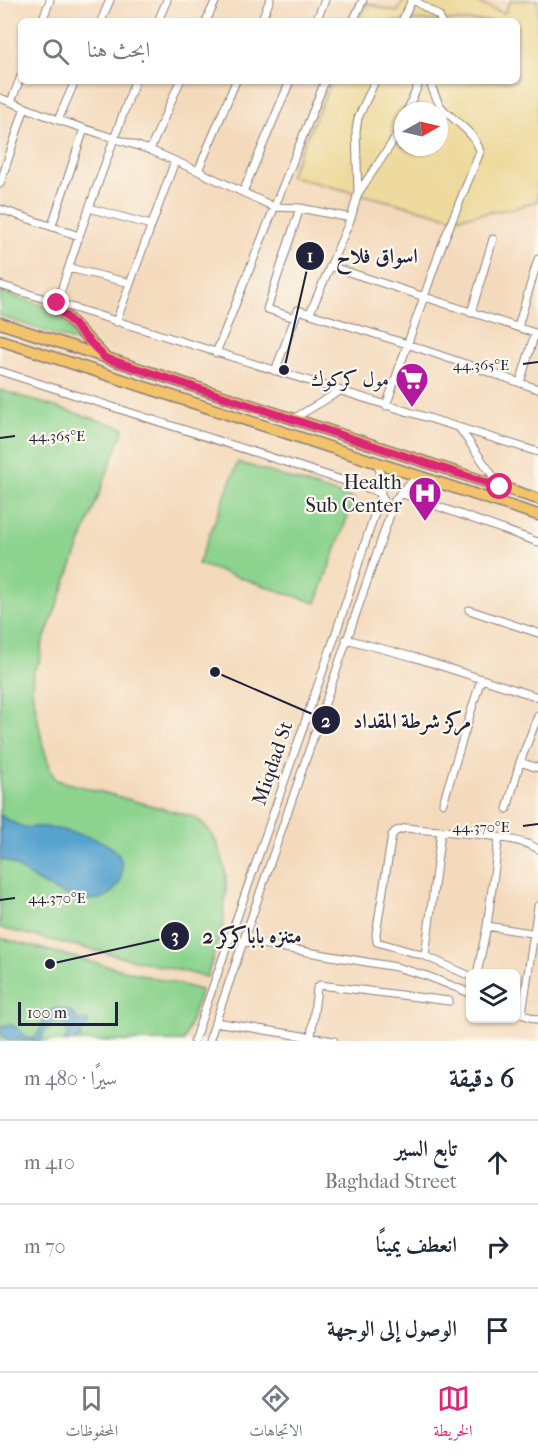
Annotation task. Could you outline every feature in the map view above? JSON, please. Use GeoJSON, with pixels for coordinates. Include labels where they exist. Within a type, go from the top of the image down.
{"type":"FeatureCollection","features":[{"type":"Feature","properties":{"kind":"main road"},"geometry":{"type":"LineString","coordinates":[[57,303],[60,310],[105,358]]}},
{"type":"Feature","properties":{"kind":"main road"},"geometry":{"type":"LineString","coordinates":[[0,323],[536,497]]}},
{"type":"Feature","properties":{"kind":"main road"},"geometry":{"type":"LineString","coordinates":[[0,340],[538,515]]}},
{"type":"Feature","properties":{"kind":"main road"},"geometry":{"type":"LineString","coordinates":[[172,395],[177,381]]}},
{"type":"Feature","properties":{"kind":"street"},"geometry":{"type":"LineString","coordinates":[[43,18],[50,0]]}},
{"type":"Feature","properties":{"kind":"street"},"geometry":{"type":"LineString","coordinates":[[102,18],[110,0]]}},
{"type":"Feature","properties":{"kind":"street"},"geometry":{"type":"LineString","coordinates":[[159,18],[166,0]]}},
{"type":"Feature","properties":{"kind":"street"},"geometry":{"type":"LineString","coordinates":[[207,18],[216,0]]}},
{"type":"Feature","properties":{"kind":"street"},"geometry":{"type":"LineString","coordinates":[[262,18],[270,0]]}},
{"type":"Feature","properties":{"kind":"street"},"geometry":{"type":"LineString","coordinates":[[317,18],[325,0]]}},
{"type":"Feature","properties":{"kind":"street"},"geometry":{"type":"LineString","coordinates":[[354,18],[363,0]]}},
{"type":"Feature","properties":{"kind":"street"},"geometry":{"type":"LineString","coordinates":[[404,18],[413,0],[440,18]]}},
{"type":"Feature","properties":{"kind":"street"},"geometry":{"type":"LineString","coordinates":[[11,102],[18,84]]}},
{"type":"Feature","properties":{"kind":"street"},"geometry":{"type":"LineString","coordinates":[[58,120],[74,84]]}},
{"type":"Feature","properties":{"kind":"street"},"geometry":{"type":"LineString","coordinates":[[57,303],[134,84]]}},
{"type":"Feature","properties":{"kind":"street"},"geometry":{"type":"LineString","coordinates":[[150,150],[179,84]]}},
{"type":"Feature","properties":{"kind":"street"},"geometry":{"type":"LineString","coordinates":[[198,171],[235,84]]}},
{"type":"Feature","properties":{"kind":"street"},"geometry":{"type":"LineString","coordinates":[[243,192],[289,84]]}},
{"type":"Feature","properties":{"kind":"street"},"geometry":{"type":"LineString","coordinates":[[216,352],[325,84]]}},
{"type":"Feature","properties":{"kind":"street"},"geometry":{"type":"LineString","coordinates":[[310,313],[351,218],[358,193],[356,131],[358,118],[374,84]]}},
{"type":"Feature","properties":{"kind":"street"},"geometry":{"type":"LineString","coordinates":[[411,102],[419,84]]}},
{"type":"Feature","properties":{"kind":"street"},"geometry":{"type":"LineString","coordinates":[[386,406],[423,295],[480,152],[479,146],[466,130],[440,106],[430,84]]}},
{"type":"Feature","properties":{"kind":"street"},"geometry":{"type":"LineString","coordinates":[[0,98],[150,150],[274,207],[300,208],[351,218]]}},
{"type":"Feature","properties":{"kind":"street"},"geometry":{"type":"LineString","coordinates":[[0,184],[25,107]]}},
{"type":"Feature","properties":{"kind":"street"},"geometry":{"type":"LineString","coordinates":[[52,225],[84,129]]}},
{"type":"Feature","properties":{"kind":"street"},"geometry":{"type":"LineString","coordinates":[[358,193],[394,140]]}},
{"type":"Feature","properties":{"kind":"street"},"geometry":{"type":"LineString","coordinates":[[116,322],[174,161]]}},
{"type":"Feature","properties":{"kind":"street"},"geometry":{"type":"LineString","coordinates":[[89,208],[151,225]]}},
{"type":"Feature","properties":{"kind":"street"},"geometry":{"type":"LineString","coordinates":[[295,318],[267,309],[300,208]]}},
{"type":"Feature","properties":{"kind":"street"},"geometry":{"type":"LineString","coordinates":[[0,209],[79,236]]}},
{"type":"Feature","properties":{"kind":"street"},"geometry":{"type":"LineString","coordinates":[[471,313],[493,239]]}},
{"type":"Feature","properties":{"kind":"street"},"geometry":{"type":"LineString","coordinates":[[518,327],[538,259]]}},
{"type":"Feature","properties":{"kind":"street"},"geometry":{"type":"LineString","coordinates":[[330,266],[536,333],[520,383]]}},
{"type":"Feature","properties":{"kind":"street"},"geometry":{"type":"LineString","coordinates":[[69,268],[130,283]]}},
{"type":"Feature","properties":{"kind":"street"},"geometry":{"type":"LineString","coordinates":[[0,285],[538,452]]}},
{"type":"Feature","properties":{"kind":"street"},"geometry":{"type":"LineString","coordinates":[[275,371],[298,310],[538,389]]}},
{"type":"Feature","properties":{"kind":"street"},"geometry":{"type":"LineString","coordinates":[[0,371],[381,494],[382,499],[391,510]]}},
{"type":"Feature","properties":{"kind":"street"},"geometry":{"type":"LineString","coordinates":[[292,419],[340,391]]}},
{"type":"Feature","properties":{"kind":"street"},"geometry":{"type":"LineString","coordinates":[[460,429],[500,487]]}},
{"type":"Feature","properties":{"kind":"street","name":"Miqdad St"},"geometry":{"type":"LineString","coordinates":[[194,1041],[381,494],[377,461]]}},
{"type":"Feature","properties":{"kind":"street","name":"Miqdad St"},"geometry":{"type":"LineString","coordinates":[[209,1041],[391,510],[400,493],[419,476]]}},
{"type":"Feature","properties":{"kind":"street"},"geometry":{"type":"LineString","coordinates":[[400,493],[538,542]]}},
{"type":"Feature","properties":{"kind":"street"},"geometry":{"type":"LineString","coordinates":[[469,610],[538,633]]}},
{"type":"Feature","properties":{"kind":"street"},"geometry":{"type":"LineString","coordinates":[[346,639],[413,657],[538,697]]}},
{"type":"Feature","properties":{"kind":"street"},"geometry":{"type":"LineString","coordinates":[[443,803],[481,679]]}},
{"type":"Feature","properties":{"kind":"street"},"geometry":{"type":"LineString","coordinates":[[507,809],[520,762],[538,716]]}},
{"type":"Feature","properties":{"kind":"street"},"geometry":{"type":"LineString","coordinates":[[520,762],[538,768]]}},
{"type":"Feature","properties":{"kind":"street"},"geometry":{"type":"LineString","coordinates":[[466,974],[424,956],[380,945],[376,939],[392,835],[406,828],[499,837],[530,844],[538,849]]}},
{"type":"Feature","properties":{"kind":"street"},"geometry":{"type":"LineString","coordinates":[[424,956],[441,832]]}},
{"type":"Feature","properties":{"kind":"street"},"geometry":{"type":"LineString","coordinates":[[478,969],[487,926],[499,837]]}},
{"type":"Feature","properties":{"kind":"street"},"geometry":{"type":"LineString","coordinates":[[243,900],[255,902]]}},
{"type":"Feature","properties":{"kind":"street"},"geometry":{"type":"LineString","coordinates":[[520,1008],[536,934],[538,906]]}},
{"type":"Feature","properties":{"kind":"street"},"geometry":{"type":"LineString","coordinates":[[487,926],[536,934]]}},
{"type":"Feature","properties":{"kind":"street"},"geometry":{"type":"LineString","coordinates":[[243,941],[396,968],[427,976],[466,991]]}},
{"type":"Feature","properties":{"kind":"street"},"geometry":{"type":"LineString","coordinates":[[529,966],[538,968]]}},
{"type":"Feature","properties":{"kind":"street"},"geometry":{"type":"LineString","coordinates":[[305,1038],[317,988],[320,985],[449,1001]]}},
{"type":"Feature","properties":{"kind":"street"},"geometry":{"type":"LineString","coordinates":[[520,1013],[538,1020]]}},
{"type":"Feature","properties":{"kind":"street"},"geometry":{"type":"LineString","coordinates":[[215,1022],[334,1041]]}},
{"type":"Feature","properties":{"kind":"green space"},"geometry":{"type":"Polygon","coordinates":[[[0,292],[51,308],[85,345],[0,316],[0,292]]]}},
{"type":"Feature","properties":{"kind":"green space"},"geometry":{"type":"Polygon","coordinates":[[[0,390],[124,428],[42,645],[40,660],[33,672],[32,690],[43,746],[52,774],[57,780],[194,817],[209,831],[220,850],[225,872],[226,893],[224,921],[207,977],[0,928],[0,390]]]}},
{"type":"Feature","properties":{"kind":"green space"},"geometry":{"type":"Polygon","coordinates":[[[238,462],[354,499],[316,603],[198,564],[238,462]]]}},
{"type":"Feature","properties":{"kind":"green space"},"geometry":{"type":"Polygon","coordinates":[[[0,938],[201,990],[184,1041],[0,1041],[0,938]]]}},
{"type":"Feature","properties":{"kind":"sand"},"geometry":{"type":"Polygon","coordinates":[[[404,0],[470,0],[504,13],[511,0],[538,0],[538,201],[515,208],[454,218],[289,176],[331,84],[520,84],[520,18],[360,18],[367,3],[397,12],[404,0]]]}},
{"type":"Feature","properties":{"kind":"water"},"geometry":{"type":"Polygon","coordinates":[[[0,815],[28,828],[54,828],[107,844],[118,855],[121,863],[122,875],[118,886],[104,897],[94,900],[73,897],[35,880],[14,865],[0,859],[0,815]]]}},
{"type":"Feature","properties":{"kind":"water"},"geometry":{"type":"Polygon","coordinates":[[[56,1008],[69,1011],[78,1021],[88,1020],[81,1037],[74,1041],[64,1041],[68,1035],[67,1030],[59,1022],[44,1031],[41,1041],[23,1041],[16,1038],[9,1041],[0,1030],[2,1026],[10,1025],[33,1039],[38,1034],[47,1012],[56,1008]]]}},
{"type":"Feature","properties":{"kind":"place","name":"اسواق فلاح"},"geometry":{"type":"Point","coordinates":[284,370]}},
{"type":"Feature","properties":{"kind":"place","name":"مول كركوك"},"geometry":{"type":"Point","coordinates":[412,408]}},
{"type":"Feature","properties":{"kind":"place","name":"Health Sub Center"},"geometry":{"type":"Point","coordinates":[425,522]}},
{"type":"Feature","properties":{"kind":"place","name":"مركز شرطة المقداد"},"geometry":{"type":"Point","coordinates":[215,672]}},
{"type":"Feature","properties":{"kind":"place","name":"متنزه باباكركر 2"},"geometry":{"type":"Point","coordinates":[50,964]}},
{"type":"Feature","properties":{"kind":"route"},"geometry":{"type":"LineString","coordinates":[[57,303],[60,310],[105,358],[500,487]]}}]}
